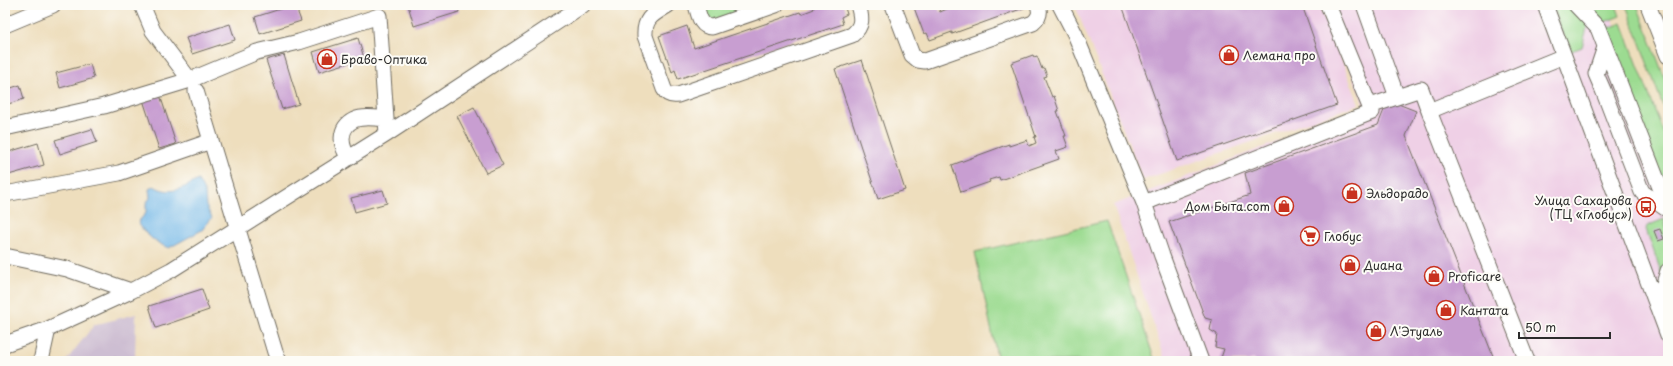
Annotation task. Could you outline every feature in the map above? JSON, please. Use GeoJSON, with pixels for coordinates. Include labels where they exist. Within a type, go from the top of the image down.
{"type":"FeatureCollection","features":[{"type":"Feature","properties":{"kind":"street"},"geometry":{"type":"LineString","coordinates":[[5,25],[53,5]]}},
{"type":"Feature","properties":{"kind":"street"},"geometry":{"type":"LineString","coordinates":[[142,5],[153,31],[193,85],[279,361]]}},
{"type":"Feature","properties":{"kind":"street"},"geometry":{"type":"LineString","coordinates":[[5,344],[48,329],[131,291],[171,270],[349,158],[386,127],[583,5]]}},
{"type":"Feature","properties":{"kind":"street"},"geometry":{"type":"LineString","coordinates":[[668,5],[652,15],[647,20],[645,28],[646,36],[664,89],[666,93],[672,96],[678,96],[852,35],[859,30],[862,22],[858,5]]}},
{"type":"Feature","properties":{"kind":"street"},"geometry":{"type":"LineString","coordinates":[[696,5],[703,24],[707,27],[712,27],[776,5]]}},
{"type":"Feature","properties":{"kind":"street"},"geometry":{"type":"LineString","coordinates":[[893,5],[912,55],[918,60],[925,61],[1033,24],[1040,14],[1038,5]]}},
{"type":"Feature","properties":{"kind":"street"},"geometry":{"type":"LineString","coordinates":[[1060,5],[1075,34],[1144,203],[1201,361]]}},
{"type":"Feature","properties":{"kind":"street"},"geometry":{"type":"LineString","coordinates":[[1144,203],[1372,112],[1328,5]]}},
{"type":"Feature","properties":{"kind":"street"},"geometry":{"type":"LineString","coordinates":[[1364,5],[1397,97]]}},
{"type":"Feature","properties":{"kind":"street"},"geometry":{"type":"LineString","coordinates":[[1545,5],[1668,335]]}},
{"type":"Feature","properties":{"kind":"street"},"geometry":{"type":"LineString","coordinates":[[1576,5],[1598,28],[1605,47],[1596,74],[1642,192],[1668,209]]}},
{"type":"Feature","properties":{"kind":"street"},"geometry":{"type":"LineString","coordinates":[[1648,5],[1668,56]]}},
{"type":"Feature","properties":{"kind":"street"},"geometry":{"type":"LineString","coordinates":[[5,128],[193,85],[257,52],[299,42],[380,10],[386,127]]}},
{"type":"Feature","properties":{"kind":"street"},"geometry":{"type":"LineString","coordinates":[[1429,111],[1564,56]]}},
{"type":"Feature","properties":{"kind":"street"},"geometry":{"type":"LineString","coordinates":[[1370,106],[1421,89],[1527,361]]}},
{"type":"Feature","properties":{"kind":"street"},"geometry":{"type":"LineString","coordinates":[[349,158],[342,144],[342,133],[346,126],[355,120],[371,118],[386,127]]}},
{"type":"Feature","properties":{"kind":"street"},"geometry":{"type":"LineString","coordinates":[[5,194],[118,173],[211,142]]}},
{"type":"Feature","properties":{"kind":"street"},"geometry":{"type":"LineString","coordinates":[[5,256],[67,269],[131,291]]}},
{"type":"Feature","properties":{"kind":"street"},"geometry":{"type":"LineString","coordinates":[[1657,306],[1668,271]]}},
{"type":"Feature","properties":{"kind":"street"},"geometry":{"type":"LineString","coordinates":[[41,361],[48,329]]}},
{"type":"Feature","properties":{"kind":"shaded area","name":"Лемана про"},"geometry":{"type":"Polygon","coordinates":[[[1075,5],[1320,5],[1359,104],[1143,180],[1075,5]]]}},
{"type":"Feature","properties":{"kind":"shaded area"},"geometry":{"type":"Polygon","coordinates":[[[1326,5],[1608,5],[1668,176],[1668,361],[1166,361],[1113,205],[1365,108],[1326,5]]]}},
{"type":"Feature","properties":{"kind":"shaded area"},"geometry":{"type":"Polygon","coordinates":[[[136,314],[135,361],[66,361],[94,325],[136,314]]]}},
{"type":"Feature","properties":{"kind":"green space"},"geometry":{"type":"Polygon","coordinates":[[[704,5],[759,5],[710,22],[704,5]]]}},
{"type":"Feature","properties":{"kind":"green space"},"geometry":{"type":"Polygon","coordinates":[[[1552,5],[1568,5],[1588,24],[1582,47],[1569,52],[1552,5]]]}},
{"type":"Feature","properties":{"kind":"green space"},"geometry":{"type":"Polygon","coordinates":[[[1584,5],[1616,5],[1620,16],[1602,23],[1584,5]]]}},
{"type":"Feature","properties":{"kind":"green space"},"geometry":{"type":"Polygon","coordinates":[[[1626,5],[1637,5],[1668,87],[1668,120],[1626,5]]]}},
{"type":"Feature","properties":{"kind":"green space"},"geometry":{"type":"Polygon","coordinates":[[[1622,23],[1668,145],[1668,196],[1606,29],[1622,23]]]}},
{"type":"Feature","properties":{"kind":"green space"},"geometry":{"type":"Polygon","coordinates":[[[1664,219],[1668,240],[1667,254],[1662,275],[1646,229],[1647,226],[1664,219]]]}},
{"type":"Feature","properties":{"kind":"green space"},"geometry":{"type":"Polygon","coordinates":[[[1107,221],[1155,361],[998,361],[975,252],[1107,221]]]}},
{"type":"Feature","properties":{"kind":"water"},"geometry":{"type":"Polygon","coordinates":[[[198,180],[205,193],[206,206],[212,218],[202,230],[169,248],[151,238],[138,222],[146,213],[146,203],[150,198],[149,189],[154,186],[171,191],[187,186],[198,180]]]}},
{"type":"Feature","properties":{"kind":"building"},"geometry":{"type":"Polygon","coordinates":[[[295,5],[301,21],[260,34],[255,17],[295,5]]]}},
{"type":"Feature","properties":{"kind":"building"},"geometry":{"type":"Polygon","coordinates":[[[408,5],[457,5],[459,12],[414,26],[408,5]]]}},
{"type":"Feature","properties":{"kind":"building"},"geometry":{"type":"Polygon","coordinates":[[[812,5],[844,5],[847,14],[841,17],[843,24],[678,79],[675,70],[672,72],[659,36],[687,26],[694,48],[800,12],[801,14],[814,9],[812,5]]]}},
{"type":"Feature","properties":{"kind":"building"},"geometry":{"type":"Polygon","coordinates":[[[913,5],[937,5],[940,12],[956,5],[1029,6],[952,34],[952,32],[930,40],[927,33],[924,34],[913,5]]]}},
{"type":"Feature","properties":{"kind":"building","name":"Лемана про"},"geometry":{"type":"Polygon","coordinates":[[[1122,5],[1302,5],[1337,105],[1177,161],[1122,5]]]}},
{"type":"Feature","properties":{"kind":"building"},"geometry":{"type":"Polygon","coordinates":[[[230,24],[235,40],[192,54],[186,38],[230,24]]]}},
{"type":"Feature","properties":{"kind":"building"},"geometry":{"type":"Polygon","coordinates":[[[358,38],[364,58],[319,72],[313,52],[358,38]]]}},
{"type":"Feature","properties":{"kind":"building"},"geometry":{"type":"Polygon","coordinates":[[[284,55],[299,104],[282,109],[266,60],[284,55]]]}},
{"type":"Feature","properties":{"kind":"building"},"geometry":{"type":"Polygon","coordinates":[[[1033,55],[1034,57],[1037,56],[1042,69],[1044,68],[1047,76],[1044,77],[1052,97],[1054,96],[1068,147],[1056,151],[1059,159],[1000,180],[999,177],[989,180],[990,182],[961,192],[952,165],[1009,144],[1009,146],[1027,140],[1029,146],[1036,143],[1034,137],[1036,137],[1011,63],[1033,55]]]}},
{"type":"Feature","properties":{"kind":"building"},"geometry":{"type":"Polygon","coordinates":[[[862,60],[905,190],[878,199],[835,69],[862,60]]]}},
{"type":"Feature","properties":{"kind":"building"},"geometry":{"type":"Polygon","coordinates":[[[90,64],[94,78],[60,88],[56,73],[90,64]]]}},
{"type":"Feature","properties":{"kind":"building"},"geometry":{"type":"Polygon","coordinates":[[[20,85],[24,99],[5,105],[5,90],[20,85]]]}},
{"type":"Feature","properties":{"kind":"building"},"geometry":{"type":"Polygon","coordinates":[[[160,95],[176,144],[159,149],[143,100],[160,95]]]}},
{"type":"Feature","properties":{"kind":"building","name":"Глобус"},"geometry":{"type":"Polygon","coordinates":[[[1388,100],[1416,111],[1406,136],[1495,361],[1255,361],[1254,359],[1246,361],[1220,361],[1224,349],[1215,347],[1217,334],[1210,330],[1212,320],[1205,318],[1169,222],[1250,195],[1245,173],[1378,125],[1388,100]]]}},
{"type":"Feature","properties":{"kind":"building"},"geometry":{"type":"Polygon","coordinates":[[[474,107],[503,165],[486,173],[457,116],[474,107]]]}},
{"type":"Feature","properties":{"kind":"building"},"geometry":{"type":"Polygon","coordinates":[[[92,129],[97,142],[60,154],[55,140],[92,129]]]}},
{"type":"Feature","properties":{"kind":"building"},"geometry":{"type":"Polygon","coordinates":[[[38,143],[44,165],[5,176],[5,153],[38,143]]]}},
{"type":"Feature","properties":{"kind":"building"},"geometry":{"type":"Polygon","coordinates":[[[383,190],[387,203],[355,212],[351,198],[383,190]]]}},
{"type":"Feature","properties":{"kind":"building"},"geometry":{"type":"Polygon","coordinates":[[[1660,229],[1664,239],[1658,241],[1654,231],[1660,229]]]}},
{"type":"Feature","properties":{"kind":"building"},"geometry":{"type":"Polygon","coordinates":[[[202,289],[209,310],[156,328],[149,306],[202,289]]]}},
{"type":"Feature","properties":{"kind":"building"},"geometry":{"type":"Polygon","coordinates":[[[110,357],[135,359],[135,361],[109,361],[110,357]]]}},
{"type":"Feature","properties":{"kind":"place","name":"Лемана про"},"geometry":{"type":"Point","coordinates":[1229,55]}},
{"type":"Feature","properties":{"kind":"place","name":"Браво-Оптика"},"geometry":{"type":"Point","coordinates":[327,59]}},
{"type":"Feature","properties":{"kind":"place","name":"Эльдорадо"},"geometry":{"type":"Point","coordinates":[1352,193]}},
{"type":"Feature","properties":{"kind":"place","name":"Дом Быта.com"},"geometry":{"type":"Point","coordinates":[1284,206]}},
{"type":"Feature","properties":{"kind":"place","name":"Улица Сахарова (ТЦ «Глобус»)"},"geometry":{"type":"Point","coordinates":[1646,207]}},
{"type":"Feature","properties":{"kind":"place","name":"Глобус"},"geometry":{"type":"Point","coordinates":[1310,236]}},
{"type":"Feature","properties":{"kind":"place","name":"Диана"},"geometry":{"type":"Point","coordinates":[1350,265]}},
{"type":"Feature","properties":{"kind":"place","name":"Proficare"},"geometry":{"type":"Point","coordinates":[1434,276]}},
{"type":"Feature","properties":{"kind":"place","name":"Кантата"},"geometry":{"type":"Point","coordinates":[1446,310]}},
{"type":"Feature","properties":{"kind":"place","name":"Л'Этуаль"},"geometry":{"type":"Point","coordinates":[1376,331]}}]}
